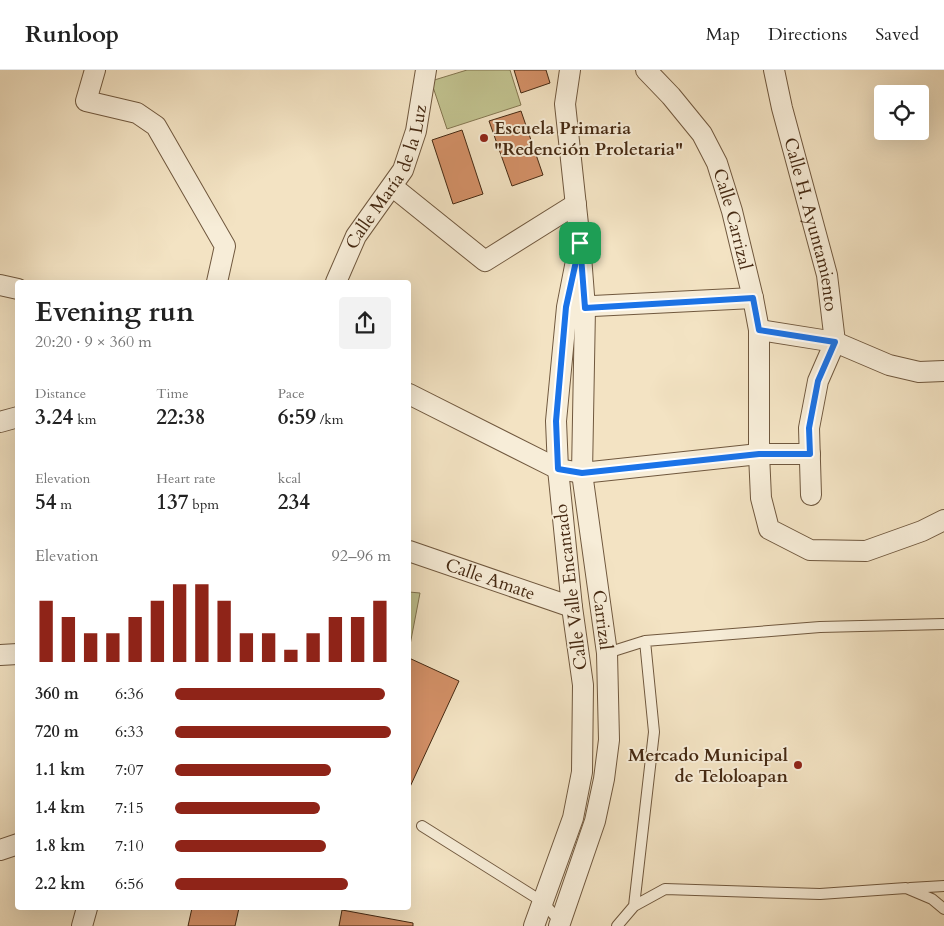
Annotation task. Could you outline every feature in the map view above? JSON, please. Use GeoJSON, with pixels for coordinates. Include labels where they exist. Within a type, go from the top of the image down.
{"type":"FeatureCollection","features":[{"type":"Feature","properties":{"kind":"street"},"geometry":{"type":"LineString","coordinates":[[95,70],[86,101],[137,113],[156,126],[225,246],[217,280]]}},
{"type":"Feature","properties":{"kind":"street","name":"Calle María de la Luz"},"geometry":{"type":"LineString","coordinates":[[337,280],[356,236],[404,170],[416,131],[426,70]]}},
{"type":"Feature","properties":{"kind":"street","name":"Calle Valle Encantado"},"geometry":{"type":"LineString","coordinates":[[534,926],[574,818],[582,772],[583,685],[572,607],[558,469],[556,421],[576,307],[580,243],[565,104],[570,70]]}},
{"type":"Feature","properties":{"kind":"street","name":"Calle Carrizal"},"geometry":{"type":"LineString","coordinates":[[646,70],[671,96],[702,134],[717,163],[732,210],[759,330],[761,498],[770,529],[810,550],[866,551],[922,531],[944,520]]}},
{"type":"Feature","properties":{"kind":"street","name":"Calle H. Ayuntamiento"},"geometry":{"type":"LineString","coordinates":[[774,70],[782,108],[827,275],[835,342]]}},
{"type":"Feature","properties":{"kind":"street"},"geometry":{"type":"LineString","coordinates":[[393,187],[485,261],[576,204]]}},
{"type":"Feature","properties":{"kind":"street"},"geometry":{"type":"LineString","coordinates":[[0,285],[15,288]]}},
{"type":"Feature","properties":{"kind":"street"},"geometry":{"type":"LineString","coordinates":[[576,307],[753,298]]}},
{"type":"Feature","properties":{"kind":"street","name":"Carrizal"},"geometry":{"type":"LineString","coordinates":[[560,924],[579,873],[595,821],[604,779],[609,740],[607,653],[582,473],[576,307]]}},
{"type":"Feature","properties":{"kind":"street"},"geometry":{"type":"LineString","coordinates":[[759,330],[835,342],[889,365],[919,372],[944,371]]}},
{"type":"Feature","properties":{"kind":"street"},"geometry":{"type":"LineString","coordinates":[[810,495],[809,428],[818,381],[835,342]]}},
{"type":"Feature","properties":{"kind":"street"},"geometry":{"type":"LineString","coordinates":[[411,395],[558,469],[582,473],[759,454],[810,454]]}},
{"type":"Feature","properties":{"kind":"street"},"geometry":{"type":"LineString","coordinates":[[0,422],[15,418]]}},
{"type":"Feature","properties":{"kind":"street","name":"Calle Amate"},"geometry":{"type":"LineString","coordinates":[[411,552],[572,607]]}},
{"type":"Feature","properties":{"kind":"street"},"geometry":{"type":"LineString","coordinates":[[0,655],[15,654]]}},
{"type":"Feature","properties":{"kind":"street"},"geometry":{"type":"LineString","coordinates":[[0,850],[15,845]]}},
{"type":"Feature","properties":{"kind":"street"},"geometry":{"type":"LineString","coordinates":[[82,926],[87,910]]}},
{"type":"Feature","properties":{"kind":"lane"},"geometry":{"type":"LineString","coordinates":[[607,653],[645,641],[820,627],[944,624]]}},
{"type":"Feature","properties":{"kind":"lane"},"geometry":{"type":"LineString","coordinates":[[634,906],[654,732],[645,641]]}},
{"type":"Feature","properties":{"kind":"lane"},"geometry":{"type":"LineString","coordinates":[[422,826],[543,902],[560,924]]}},
{"type":"Feature","properties":{"kind":"lane"},"geometry":{"type":"LineString","coordinates":[[617,926],[634,906],[665,889],[820,894],[944,886]]}},
{"type":"Feature","properties":{"kind":"lane"},"geometry":{"type":"LineString","coordinates":[[906,888],[932,898],[944,909]]}},
{"type":"Feature","properties":{"kind":"green space"},"geometry":{"type":"Polygon","coordinates":[[[467,70],[510,70],[521,105],[447,129],[431,81],[467,70]]]}},
{"type":"Feature","properties":{"kind":"green space"},"geometry":{"type":"Polygon","coordinates":[[[411,592],[420,593],[411,640],[411,592]]]}},
{"type":"Feature","properties":{"kind":"building"},"geometry":{"type":"Polygon","coordinates":[[[514,70],[546,70],[550,83],[521,93],[514,70]]]}},
{"type":"Feature","properties":{"kind":"building"},"geometry":{"type":"Polygon","coordinates":[[[521,111],[543,175],[512,186],[489,121],[521,111]]]}},
{"type":"Feature","properties":{"kind":"building"},"geometry":{"type":"Polygon","coordinates":[[[462,130],[483,194],[453,204],[432,140],[462,130]]]}},
{"type":"Feature","properties":{"kind":"building"},"geometry":{"type":"Polygon","coordinates":[[[411,659],[459,681],[411,785],[411,659]]]}},
{"type":"Feature","properties":{"kind":"building"},"geometry":{"type":"Polygon","coordinates":[[[192,910],[239,910],[235,926],[188,926],[192,910]]]}},
{"type":"Feature","properties":{"kind":"building"},"geometry":{"type":"Polygon","coordinates":[[[342,910],[413,923],[413,926],[339,926],[342,910]]]}},
{"type":"Feature","properties":{"kind":"place","name":"Escuela Primaria \"Redención Proletaria\""},"geometry":{"type":"Point","coordinates":[484,138]}},
{"type":"Feature","properties":{"kind":"place","name":"Mercado Municipal de Teloloapan"},"geometry":{"type":"Point","coordinates":[798,765]}},
{"type":"Feature","properties":{"kind":"route"},"geometry":{"type":"LineString","coordinates":[[580,243],[585,308],[753,298],[759,330],[835,342],[818,381],[809,428],[810,454],[759,454],[582,473],[558,469],[556,421],[566,307],[580,243]]}}]}
